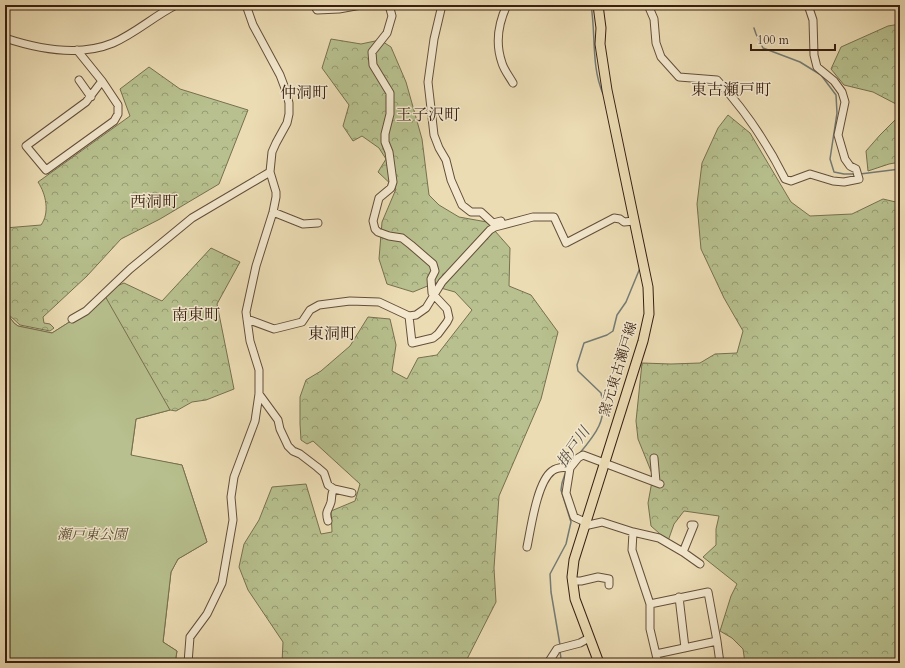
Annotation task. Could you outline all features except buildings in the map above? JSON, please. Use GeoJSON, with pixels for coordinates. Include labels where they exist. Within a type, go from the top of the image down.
{"type":"FeatureCollection","features":[{"type":"Feature","properties":{"kind":"main road","name":"窯元東古瀬戸線"},"geometry":{"type":"LineString","coordinates":[[598,5],[601,28],[600,44],[607,90],[648,287],[649,314],[643,342],[574,560],[572,580],[574,599],[599,663]]}},
{"type":"Feature","properties":{"kind":"street"},"geometry":{"type":"LineString","coordinates":[[5,38],[36,47],[77,50],[112,43],[176,5]]}},
{"type":"Feature","properties":{"kind":"street"},"geometry":{"type":"LineString","coordinates":[[188,663],[190,637],[207,614],[222,583],[233,520],[231,496],[234,477],[255,421],[259,394],[259,370],[250,341],[246,312],[256,266],[273,212],[276,192],[270,172],[272,152],[288,120],[288,103],[280,75],[253,26],[246,5]]}},
{"type":"Feature","properties":{"kind":"street"},"geometry":{"type":"LineString","coordinates":[[314,5],[317,10],[322,10],[361,5]]}},
{"type":"Feature","properties":{"kind":"street"},"geometry":{"type":"LineString","coordinates":[[389,5],[392,16],[387,33],[372,52],[373,65],[390,92],[390,114],[385,134],[385,142],[389,152],[393,182],[391,188],[379,198],[373,221],[375,229],[378,232],[388,236],[402,238],[433,264],[435,271],[431,279],[432,292],[447,309],[449,318],[438,334],[433,338],[412,343],[409,316]]}},
{"type":"Feature","properties":{"kind":"street"},"geometry":{"type":"LineString","coordinates":[[442,5],[434,39],[428,82],[434,135],[446,160],[451,180],[462,205],[471,212],[481,212],[493,223],[503,220],[506,223]]}},
{"type":"Feature","properties":{"kind":"street"},"geometry":{"type":"LineString","coordinates":[[507,5],[498,26],[499,50],[502,64],[513,83]]}},
{"type":"Feature","properties":{"kind":"street"},"geometry":{"type":"LineString","coordinates":[[648,5],[654,19],[656,43],[661,57],[679,78],[717,80],[748,116],[763,139],[785,180],[791,181],[810,174],[834,181],[844,182],[859,179],[856,169],[850,166],[845,160],[838,135],[845,102],[842,92],[834,81],[817,67],[814,56],[813,20],[808,5]]}},
{"type":"Feature","properties":{"kind":"street"},"geometry":{"type":"LineString","coordinates":[[77,50],[102,81],[118,105],[117,117],[114,121],[46,170],[26,146],[86,102],[102,81]]}},
{"type":"Feature","properties":{"kind":"street"},"geometry":{"type":"LineString","coordinates":[[79,80],[91,97]]}},
{"type":"Feature","properties":{"kind":"street"},"geometry":{"type":"LineString","coordinates":[[72,319],[86,311],[130,269],[192,218],[270,172]]}},
{"type":"Feature","properties":{"kind":"street"},"geometry":{"type":"LineString","coordinates":[[273,212],[303,224],[318,223]]}},
{"type":"Feature","properties":{"kind":"street"},"geometry":{"type":"LineString","coordinates":[[247,319],[274,329],[302,322],[310,310],[319,305],[350,301],[378,302],[409,316],[422,312],[442,282],[490,230],[506,223],[533,217],[554,217],[566,243],[614,218],[620,219],[624,222],[634,221]]}},
{"type":"Feature","properties":{"kind":"street"},"geometry":{"type":"LineString","coordinates":[[259,394],[278,420],[280,429],[288,446],[293,451],[318,466],[324,473],[328,485],[334,489],[352,493]]}},
{"type":"Feature","properties":{"kind":"street"},"geometry":{"type":"LineString","coordinates":[[527,547],[540,488],[548,474],[553,470],[568,468],[583,455],[658,483],[654,458]]}},
{"type":"Feature","properties":{"kind":"street"},"geometry":{"type":"LineString","coordinates":[[568,468],[566,493],[574,517],[585,524],[602,522],[633,532],[659,538],[700,564]]}},
{"type":"Feature","properties":{"kind":"street"},"geometry":{"type":"LineString","coordinates":[[328,521],[326,510],[331,502],[332,492],[334,489]]}},
{"type":"Feature","properties":{"kind":"street"},"geometry":{"type":"LineString","coordinates":[[683,552],[694,525],[691,524]]}},
{"type":"Feature","properties":{"kind":"street"},"geometry":{"type":"LineString","coordinates":[[633,532],[632,550],[650,604],[650,629],[658,663]]}},
{"type":"Feature","properties":{"kind":"street"},"geometry":{"type":"LineString","coordinates":[[572,580],[581,581],[598,576],[609,579],[609,585]]}},
{"type":"Feature","properties":{"kind":"street"},"geometry":{"type":"LineString","coordinates":[[650,604],[708,592],[720,663]]}},
{"type":"Feature","properties":{"kind":"street"},"geometry":{"type":"LineString","coordinates":[[679,597],[686,648]]}},
{"type":"Feature","properties":{"kind":"street"},"geometry":{"type":"LineString","coordinates":[[548,663],[560,648],[580,643],[589,638]]}},
{"type":"Feature","properties":{"kind":"street"},"geometry":{"type":"LineString","coordinates":[[656,654],[716,641]]}},
{"type":"Feature","properties":{"kind":"green space"},"geometry":{"type":"Polygon","coordinates":[[[900,24],[900,162],[868,171],[866,151],[897,118],[896,104],[873,92],[844,85],[831,69],[841,47],[888,26],[900,24]]]}},
{"type":"Feature","properties":{"kind":"green space"},"geometry":{"type":"Polygon","coordinates":[[[331,39],[361,44],[380,40],[391,47],[406,82],[422,139],[429,195],[439,205],[459,217],[487,222],[510,248],[509,286],[531,295],[558,332],[541,399],[499,496],[494,568],[496,602],[465,663],[282,663],[283,642],[248,590],[239,567],[244,544],[259,520],[272,487],[306,484],[321,534],[332,532],[331,511],[355,501],[360,484],[313,441],[307,444],[301,440],[300,397],[306,380],[321,371],[350,346],[368,317],[390,319],[396,345],[392,371],[407,379],[418,358],[437,355],[472,310],[455,292],[430,285],[413,292],[387,284],[379,259],[382,222],[396,189],[378,172],[386,159],[379,148],[362,136],[353,141],[343,126],[349,105],[322,68],[331,39]]]}},
{"type":"Feature","properties":{"kind":"green space"},"geometry":{"type":"Polygon","coordinates":[[[149,67],[180,89],[248,110],[219,184],[160,219],[121,239],[87,276],[43,317],[44,323],[50,324],[54,328],[50,331],[20,325],[5,313],[5,228],[41,225],[44,220],[46,204],[43,192],[38,182],[130,116],[120,89],[149,67]]]}},
{"type":"Feature","properties":{"kind":"green space"},"geometry":{"type":"Polygon","coordinates":[[[728,115],[750,133],[791,202],[810,216],[852,214],[883,199],[900,203],[900,663],[745,663],[743,649],[732,638],[720,631],[731,596],[737,584],[703,557],[716,545],[716,529],[719,516],[684,511],[674,524],[668,541],[651,526],[648,503],[653,476],[638,439],[636,421],[642,363],[700,363],[715,354],[737,353],[743,331],[724,298],[701,249],[697,204],[702,163],[718,128],[728,115]]]}},
{"type":"Feature","properties":{"kind":"green space","name":"瀬戸東公園"},"geometry":{"type":"Polygon","coordinates":[[[211,248],[240,262],[217,304],[234,389],[206,400],[192,402],[176,411],[170,410],[136,419],[131,456],[182,465],[207,542],[178,559],[171,572],[163,642],[177,651],[175,663],[5,663],[5,315],[8,315],[18,326],[52,333],[71,321],[117,286],[124,283],[162,301],[211,248]]]}},
{"type":"Feature","properties":{"kind":"green space","name":"瀬戸東公園"},"geometry":{"type":"Polygon","coordinates":[[[105,296],[170,410],[136,419],[131,455],[182,465],[207,542],[178,559],[171,572],[163,642],[177,651],[175,663],[5,663],[5,315],[8,315],[18,326],[52,333],[105,296]]]}},
{"type":"Feature","properties":{"kind":"waterway"},"geometry":{"type":"LineString","coordinates":[[591,5],[595,61],[599,83],[603,94]]}},
{"type":"Feature","properties":{"kind":"waterway"},"geometry":{"type":"LineString","coordinates":[[754,28],[763,48],[800,62],[821,75],[836,95],[837,113],[830,159],[834,172],[854,174]]}},
{"type":"Feature","properties":{"kind":"waterway"},"geometry":{"type":"LineString","coordinates":[[860,174],[900,169]]}},
{"type":"Feature","properties":{"kind":"waterway","name":"掛戸川"},"geometry":{"type":"LineString","coordinates":[[579,454],[591,440],[599,426],[603,411],[601,393],[578,371],[577,365],[584,343],[607,335],[613,331],[617,315],[626,302],[640,268]]}},
{"type":"Feature","properties":{"kind":"waterway","name":"掛戸川"},"geometry":{"type":"LineString","coordinates":[[560,645],[551,592],[550,574],[566,544],[571,522],[561,490],[566,471]]}},
{"type":"Feature","properties":{"kind":"waterway","name":"掛戸川"},"geometry":{"type":"LineString","coordinates":[[559,663],[561,659],[560,651]]}},
{"type":"Feature","properties":{"kind":"district","name":"東古瀬戸町"},"geometry":{"type":"Point","coordinates":[731,90]}},
{"type":"Feature","properties":{"kind":"district","name":"仲洞町"},"geometry":{"type":"Point","coordinates":[304,93]}},
{"type":"Feature","properties":{"kind":"district","name":"王子沢町"},"geometry":{"type":"Point","coordinates":[428,115]}},
{"type":"Feature","properties":{"kind":"district","name":"西洞町"},"geometry":{"type":"Point","coordinates":[154,202]}},
{"type":"Feature","properties":{"kind":"district","name":"南東町"},"geometry":{"type":"Point","coordinates":[196,315]}},
{"type":"Feature","properties":{"kind":"district","name":"東洞町"},"geometry":{"type":"Point","coordinates":[332,334]}}]}
